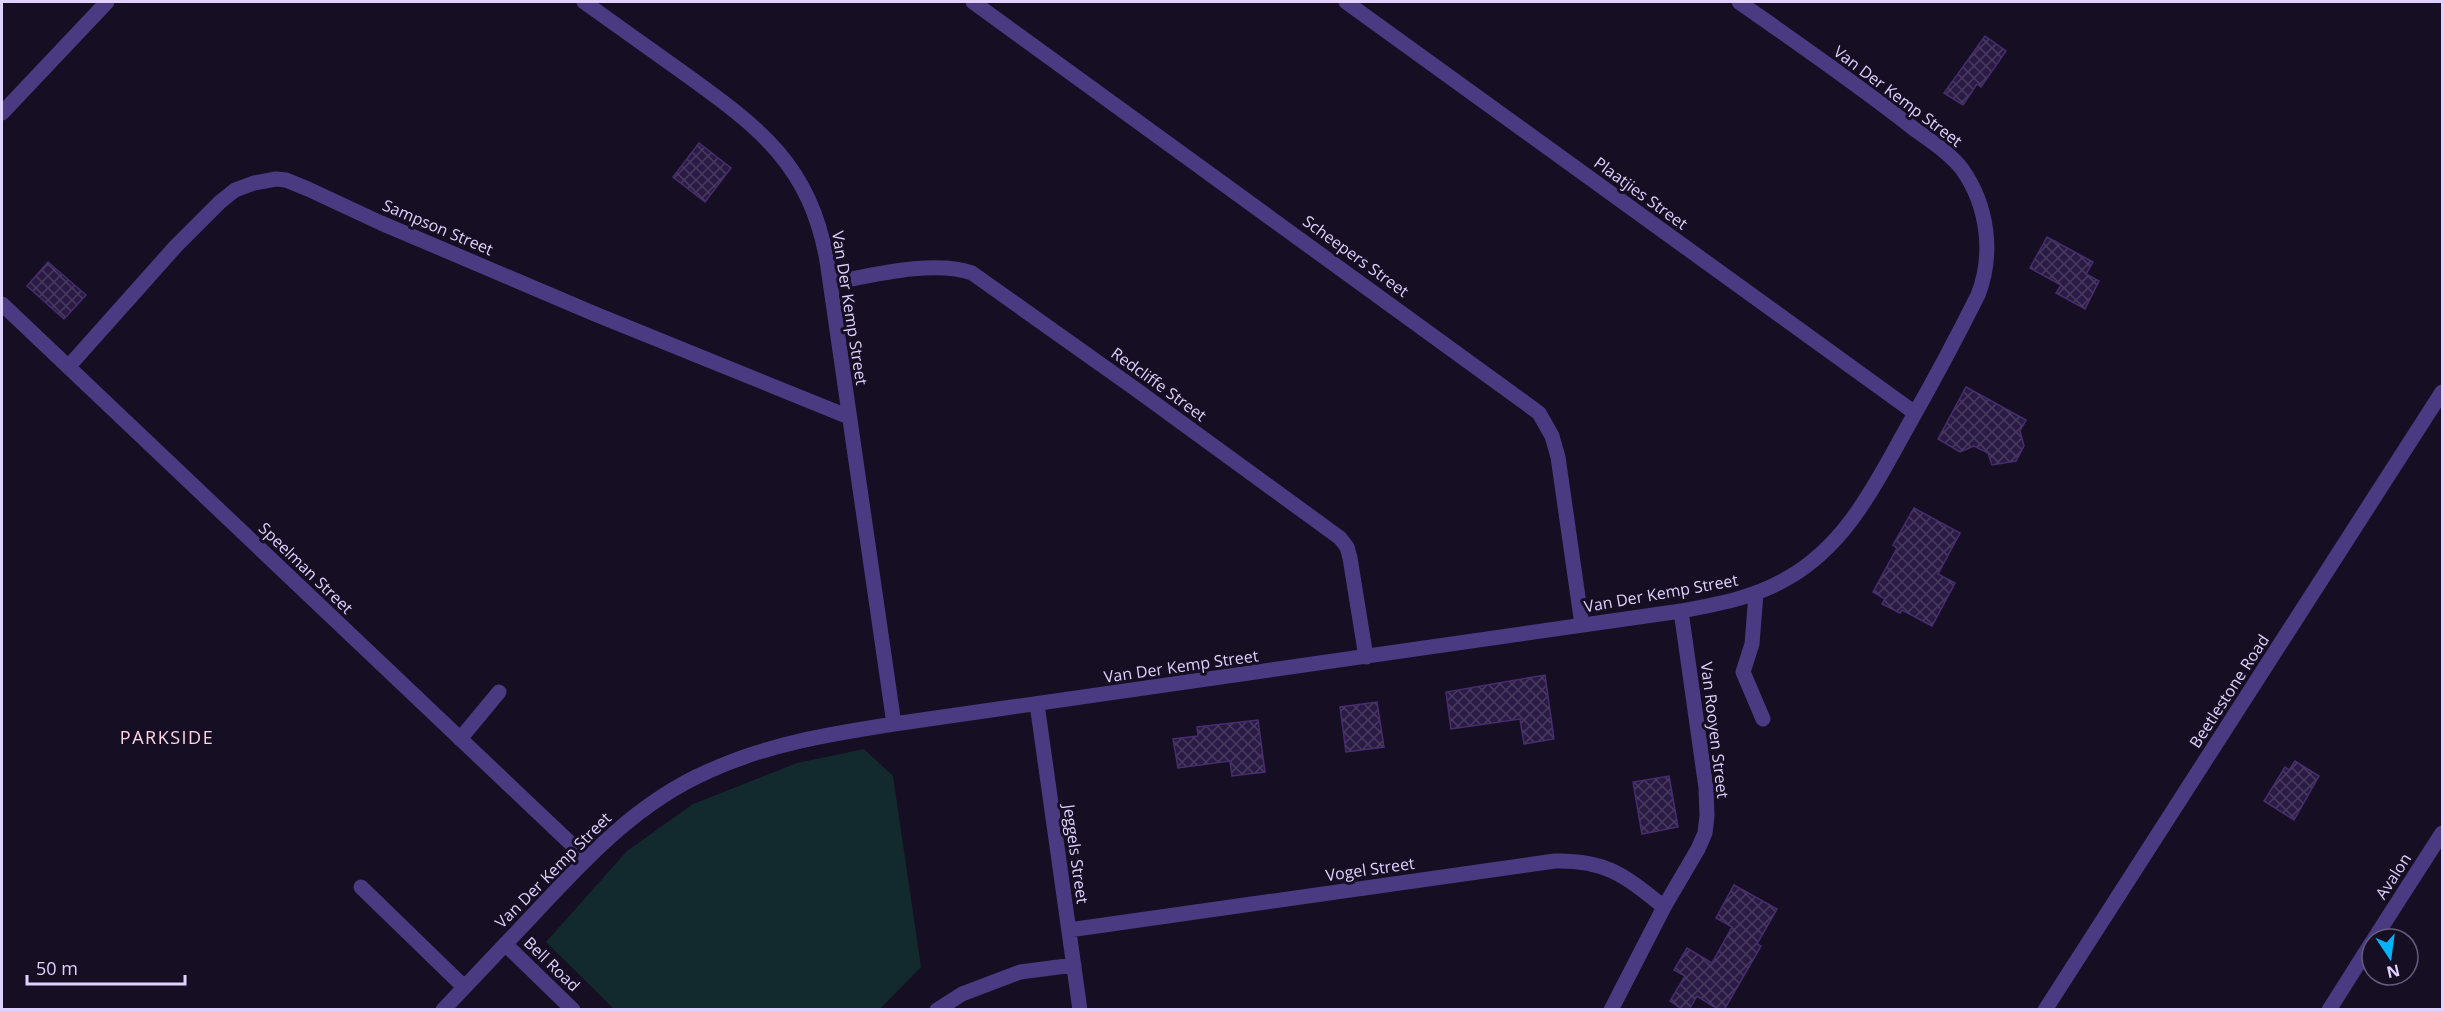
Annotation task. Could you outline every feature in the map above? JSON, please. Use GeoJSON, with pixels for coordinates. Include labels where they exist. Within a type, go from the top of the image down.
{"type":"FeatureCollection","features":[{"type":"Feature","properties":{"kind":"street"},"geometry":{"type":"LineString","coordinates":[[2,113],[107,2]]}},
{"type":"Feature","properties":{"kind":"street","name":"Van Der Kemp Street"},"geometry":{"type":"LineString","coordinates":[[584,2],[747,119],[771,143],[791,168],[806,194],[824,242],[831,283],[894,724]]}},
{"type":"Feature","properties":{"kind":"street","name":"Scheepers Street"},"geometry":{"type":"LineString","coordinates":[[973,2],[1539,413],[1552,436],[1558,457],[1582,625]]}},
{"type":"Feature","properties":{"kind":"street","name":"Plaatjies Street"},"geometry":{"type":"LineString","coordinates":[[1346,2],[1915,413]]}},
{"type":"Feature","properties":{"kind":"street","name":"Van Der Kemp Street"},"geometry":{"type":"LineString","coordinates":[[443,1010],[586,858],[642,810],[707,771],[748,755],[788,743],[894,724],[1681,611],[1731,602],[1756,594],[1804,568],[1839,537],[1866,501],[1962,328],[1984,280],[1987,237],[1979,201],[1961,169],[1951,158],[1895,114],[1739,2]]}},
{"type":"Feature","properties":{"kind":"street","name":"Sampson Street"},"geometry":{"type":"LineString","coordinates":[[69,366],[176,246],[220,202],[236,190],[254,183],[276,179],[286,180],[308,189],[381,223],[573,305],[849,417]]}},
{"type":"Feature","properties":{"kind":"street","name":"Redcliffe Street"},"geometry":{"type":"LineString","coordinates":[[831,283],[930,268],[961,269],[972,273],[1144,394],[1340,538],[1347,547],[1350,558],[1366,657]]}},
{"type":"Feature","properties":{"kind":"street","name":"Speelman Street"},"geometry":{"type":"LineString","coordinates":[[2,304],[586,858]]}},
{"type":"Feature","properties":{"kind":"street","name":"Beetlestone Road"},"geometry":{"type":"LineString","coordinates":[[2045,1010],[2442,392]]}},
{"type":"Feature","properties":{"kind":"street"},"geometry":{"type":"LineString","coordinates":[[1756,594],[1752,644],[1743,672],[1763,718]]}},
{"type":"Feature","properties":{"kind":"street","name":"Van Rooyen Street"},"geometry":{"type":"LineString","coordinates":[[1611,1010],[1705,833],[1706,788],[1681,611]]}},
{"type":"Feature","properties":{"kind":"street"},"geometry":{"type":"LineString","coordinates":[[460,739],[499,692]]}},
{"type":"Feature","properties":{"kind":"street","name":"Jeggels Street"},"geometry":{"type":"LineString","coordinates":[[1036,704],[1080,1010]]}},
{"type":"Feature","properties":{"kind":"street","name":"Avalon"},"geometry":{"type":"LineString","coordinates":[[2382,927],[2442,832]]}},
{"type":"Feature","properties":{"kind":"street","name":"Vogel Street"},"geometry":{"type":"LineString","coordinates":[[1069,930],[1555,861],[1578,860],[1608,868],[1629,879],[1664,907]]}},
{"type":"Feature","properties":{"kind":"street"},"geometry":{"type":"LineString","coordinates":[[361,886],[464,987]]}},
{"type":"Feature","properties":{"kind":"street","name":"Bell Road"},"geometry":{"type":"LineString","coordinates":[[505,944],[573,1010]]}},
{"type":"Feature","properties":{"kind":"street","name":"Avalon"},"geometry":{"type":"LineString","coordinates":[[2329,1010],[2360,961]]}},
{"type":"Feature","properties":{"kind":"street"},"geometry":{"type":"LineString","coordinates":[[937,1010],[962,994],[1020,972],[1074,965]]}},
{"type":"Feature","properties":{"kind":"green space"},"geometry":{"type":"Polygon","coordinates":[[[864,749],[893,776],[921,967],[880,1009],[614,1009],[546,942],[627,851],[693,804],[797,763],[864,749]]]}},
{"type":"Feature","properties":{"kind":"building"},"geometry":{"type":"Polygon","coordinates":[[[1985,36],[2006,51],[1981,87],[1977,84],[1963,105],[1944,93],[1985,36]]]}},
{"type":"Feature","properties":{"kind":"building"},"geometry":{"type":"Polygon","coordinates":[[[699,143],[731,168],[705,202],[673,177],[699,143]]]}},
{"type":"Feature","properties":{"kind":"building"},"geometry":{"type":"Polygon","coordinates":[[[2047,237],[2093,262],[2086,274],[2099,281],[2085,309],[2056,293],[2061,285],[2030,268],[2047,237]]]}},
{"type":"Feature","properties":{"kind":"building"},"geometry":{"type":"Polygon","coordinates":[[[48,262],[86,295],[64,319],[27,286],[48,262]]]}},
{"type":"Feature","properties":{"kind":"building"},"geometry":{"type":"Polygon","coordinates":[[[1966,387],[2026,420],[2020,431],[2024,446],[2016,461],[1992,465],[1988,453],[1974,446],[1960,452],[1938,439],[1966,387]]]}},
{"type":"Feature","properties":{"kind":"building"},"geometry":{"type":"Polygon","coordinates":[[[1914,508],[1960,533],[1938,574],[1955,583],[1932,626],[1902,610],[1900,613],[1882,604],[1885,599],[1873,592],[1897,548],[1893,545],[1914,508]]]}},
{"type":"Feature","properties":{"kind":"building"},"geometry":{"type":"Polygon","coordinates":[[[1545,675],[1554,739],[1524,744],[1520,719],[1451,729],[1446,692],[1545,675]]]}},
{"type":"Feature","properties":{"kind":"building"},"geometry":{"type":"Polygon","coordinates":[[[1377,702],[1384,747],[1346,752],[1340,707],[1377,702]]]}},
{"type":"Feature","properties":{"kind":"building"},"geometry":{"type":"Polygon","coordinates":[[[1258,720],[1265,772],[1232,776],[1230,761],[1178,768],[1173,739],[1198,736],[1197,727],[1258,720]]]}},
{"type":"Feature","properties":{"kind":"building"},"geometry":{"type":"Polygon","coordinates":[[[2295,761],[2319,776],[2294,820],[2264,801],[2285,767],[2289,770],[2295,761]]]}},
{"type":"Feature","properties":{"kind":"building"},"geometry":{"type":"Polygon","coordinates":[[[1669,776],[1678,827],[1642,834],[1633,782],[1669,776]]]}},
{"type":"Feature","properties":{"kind":"building"},"geometry":{"type":"Polygon","coordinates":[[[1734,885],[1777,909],[1757,944],[1761,946],[1724,1010],[1719,1010],[1697,996],[1689,1010],[1683,1010],[1670,1001],[1685,976],[1674,970],[1687,948],[1712,963],[1732,927],[1716,918],[1734,885]]]}},
{"type":"Feature","properties":{"kind":"district","name":"PARKSIDE"},"geometry":{"type":"Point","coordinates":[167,738]}}]}
